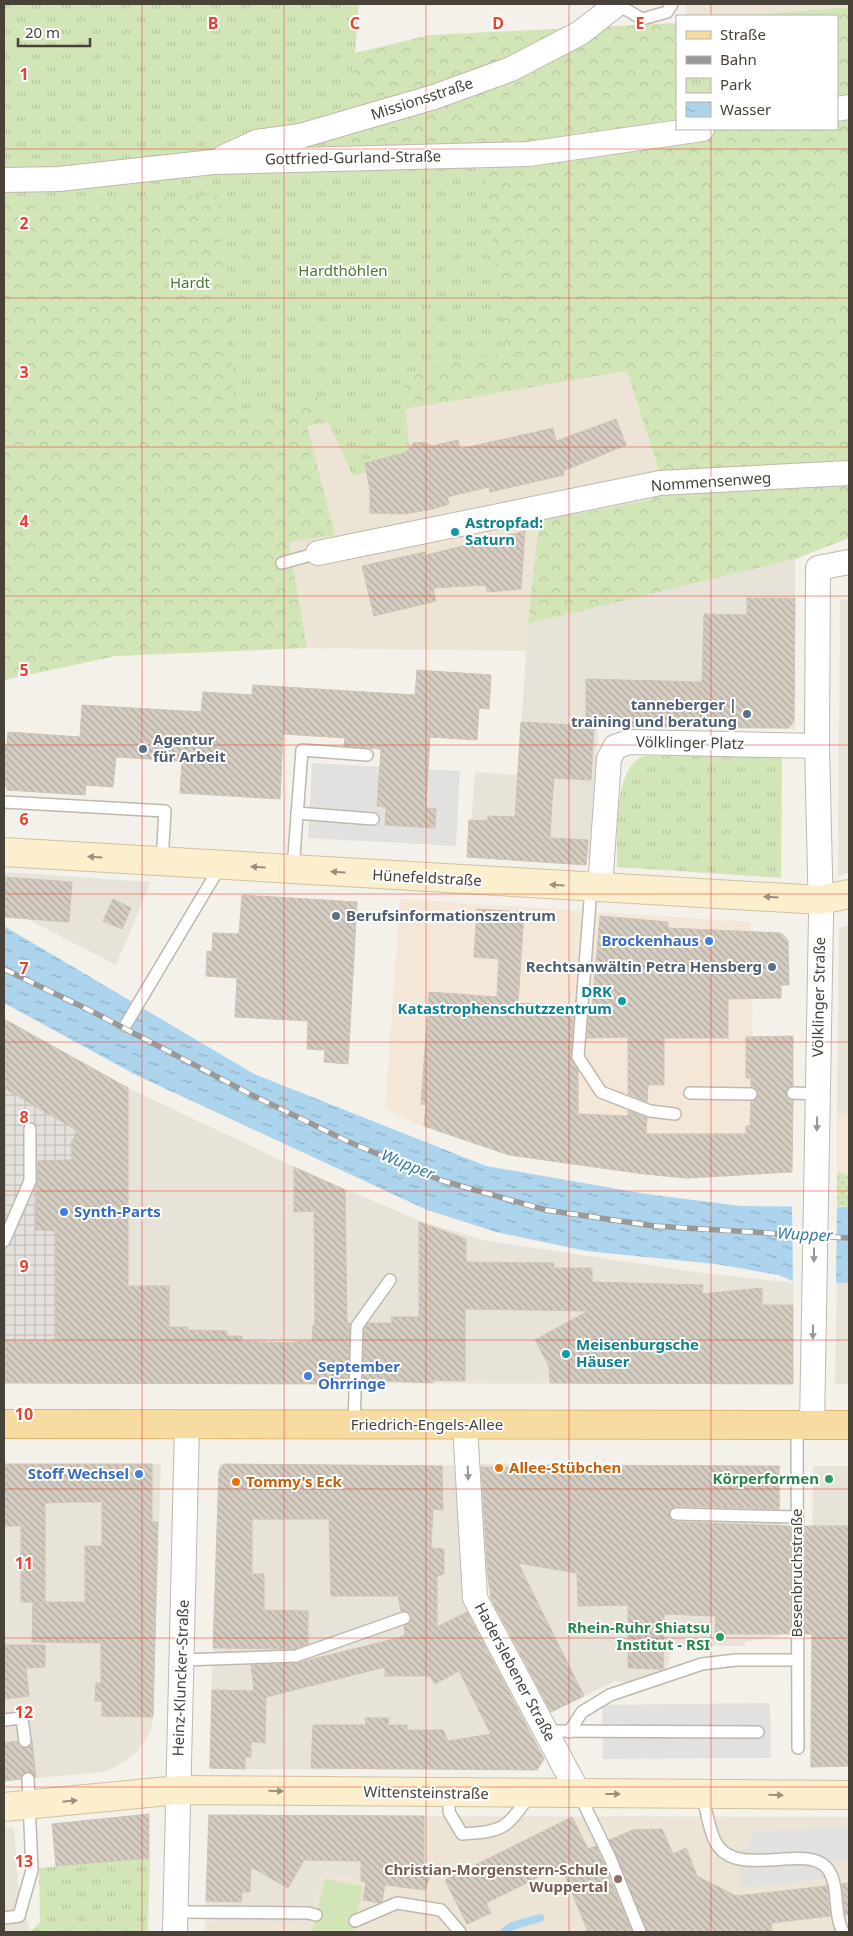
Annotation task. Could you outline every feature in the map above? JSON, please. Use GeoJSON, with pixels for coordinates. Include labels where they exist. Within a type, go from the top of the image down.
{"type":"FeatureCollection","features":[{"type":"Feature","properties":{"kind":"main road","name":"Friedrich-Engels-Allee"},"geometry":{"type":"LineString","coordinates":[[4,1424],[849,1425]]}},
{"type":"Feature","properties":{"kind":"street","name":"Missionsstraße"},"geometry":{"type":"LineString","coordinates":[[213,162],[257,142],[309,134],[434,97],[511,69],[580,33],[617,4]]}},
{"type":"Feature","properties":{"kind":"street","name":"Gottfried-Gurland-Straße"},"geometry":{"type":"LineString","coordinates":[[4,180],[58,179],[213,162],[528,154],[695,130]]}},
{"type":"Feature","properties":{"kind":"street","name":"Nommensenweg"},"geometry":{"type":"LineString","coordinates":[[318,553],[660,483],[849,473]]}},
{"type":"Feature","properties":{"kind":"street","name":"Völklinger Straße"},"geometry":{"type":"LineString","coordinates":[[805,1425],[814,1283],[816,1171],[820,900],[818,568],[849,562]]}},
{"type":"Feature","properties":{"kind":"street","name":"Völklinger Platz"},"geometry":{"type":"LineString","coordinates":[[595,888],[609,759],[615,747],[629,742],[818,746]]}},
{"type":"Feature","properties":{"kind":"street","name":"Hünefeldstraße"},"geometry":{"type":"LineString","coordinates":[[4,852],[820,900],[849,894]]}},
{"type":"Feature","properties":{"kind":"street","name":"Heinz-Kluncker-Straße"},"geometry":{"type":"LineString","coordinates":[[175,1922],[188,1424]]}},
{"type":"Feature","properties":{"kind":"street","name":"Haderslebener Straße"},"geometry":{"type":"LineString","coordinates":[[465,1425],[475,1598],[558,1732],[579,1794]]}},
{"type":"Feature","properties":{"kind":"street","name":"Wittensteinstraße"},"geometry":{"type":"LineString","coordinates":[[20,1797],[178,1790],[849,1795]]}},
{"type":"Feature","properties":{"kind":"lane"},"geometry":{"type":"LineString","coordinates":[[617,4],[642,19],[667,12],[672,4]]}},
{"type":"Feature","properties":{"kind":"lane","name":"Nommensenweg"},"geometry":{"type":"LineString","coordinates":[[282,563],[318,553]]}},
{"type":"Feature","properties":{"kind":"lane"},"geometry":{"type":"LineString","coordinates":[[292,869],[302,750],[367,755]]}},
{"type":"Feature","properties":{"kind":"lane"},"geometry":{"type":"LineString","coordinates":[[4,802],[165,811],[162,861]]}},
{"type":"Feature","properties":{"kind":"lane"},"geometry":{"type":"LineString","coordinates":[[297,813],[373,819]]}},
{"type":"Feature","properties":{"kind":"lane"},"geometry":{"type":"LineString","coordinates":[[125,1026],[221,865]]}},
{"type":"Feature","properties":{"kind":"lane"},"geometry":{"type":"LineString","coordinates":[[595,888],[578,1057],[601,1092],[650,1111],[675,1114]]}},
{"type":"Feature","properties":{"kind":"lane"},"geometry":{"type":"LineString","coordinates":[[690,1093],[751,1094]]}},
{"type":"Feature","properties":{"kind":"lane"},"geometry":{"type":"LineString","coordinates":[[793,1093],[817,1094]]}},
{"type":"Feature","properties":{"kind":"lane"},"geometry":{"type":"LineString","coordinates":[[4,1241],[30,1181],[30,1128]]}},
{"type":"Feature","properties":{"kind":"lane"},"geometry":{"type":"LineString","coordinates":[[354,1424],[357,1326],[390,1280]]}},
{"type":"Feature","properties":{"kind":"lane","name":"Besenbruchstraße"},"geometry":{"type":"LineString","coordinates":[[798,1748],[798,1517],[805,1425]]}},
{"type":"Feature","properties":{"kind":"lane"},"geometry":{"type":"LineString","coordinates":[[676,1514],[798,1517]]}},
{"type":"Feature","properties":{"kind":"lane"},"geometry":{"type":"LineString","coordinates":[[182,1660],[296,1656],[404,1618]]}},
{"type":"Feature","properties":{"kind":"lane"},"geometry":{"type":"LineString","coordinates":[[558,1732],[582,1712],[610,1696],[702,1664],[736,1660],[797,1660]]}},
{"type":"Feature","properties":{"kind":"lane"},"geometry":{"type":"LineString","coordinates":[[4,1720],[22,1718],[25,1740]]}},
{"type":"Feature","properties":{"kind":"lane"},"geometry":{"type":"LineString","coordinates":[[558,1732],[758,1732]]}},
{"type":"Feature","properties":{"kind":"lane"},"geometry":{"type":"LineString","coordinates":[[449,1793],[449,1812],[462,1834],[490,1832],[509,1824],[530,1794]]}},
{"type":"Feature","properties":{"kind":"lane"},"geometry":{"type":"LineString","coordinates":[[579,1794],[610,1858],[640,1932]]}},
{"type":"Feature","properties":{"kind":"lane"},"geometry":{"type":"LineString","coordinates":[[702,1794],[714,1840],[728,1854],[748,1861],[809,1859],[820,1862],[827,1869],[833,1880],[838,1923],[843,1932]]}},
{"type":"Feature","properties":{"kind":"lane"},"geometry":{"type":"LineString","coordinates":[[4,1918],[19,1916],[32,1870],[20,1797]]}},
{"type":"Feature","properties":{"kind":"lane"},"geometry":{"type":"LineString","coordinates":[[355,1920],[397,1903],[441,1910],[460,1932]]}},
{"type":"Feature","properties":{"kind":"lane"},"geometry":{"type":"LineString","coordinates":[[175,1922],[308,1913],[316,1916]]}},
{"type":"Feature","properties":{"kind":"shaded area"},"geometry":{"type":"Polygon","coordinates":[[[686,4],[849,4],[849,7],[751,15],[687,15],[686,4]]]}},
{"type":"Feature","properties":{"kind":"shaded area"},"geometry":{"type":"Polygon","coordinates":[[[627,371],[659,471],[653,499],[539,521],[527,651],[307,648],[289,541],[335,535],[306,426],[627,371]]]}},
{"type":"Feature","properties":{"kind":"shaded area"},"geometry":{"type":"Polygon","coordinates":[[[795,559],[795,729],[598,728],[591,859],[469,853],[475,772],[518,775],[528,624],[795,559]]]}},
{"type":"Feature","properties":{"kind":"shaded area"},"geometry":{"type":"Polygon","coordinates":[[[840,599],[849,600],[849,873],[838,876],[840,599]]]}},
{"type":"Feature","properties":{"kind":"shaded area"},"geometry":{"type":"Polygon","coordinates":[[[312,763],[460,771],[456,846],[308,838],[312,763]]]}},
{"type":"Feature","properties":{"kind":"shaded area"},"geometry":{"type":"Polygon","coordinates":[[[4,872],[151,882],[116,965],[4,907],[4,872]]]}},
{"type":"Feature","properties":{"kind":"shaded area"},"geometry":{"type":"Polygon","coordinates":[[[400,899],[751,922],[754,1123],[751,1175],[683,1179],[508,1155],[415,1123],[385,1109],[400,899]]]}},
{"type":"Feature","properties":{"kind":"shaded area"},"geometry":{"type":"Polygon","coordinates":[[[849,925],[849,1115],[837,1113],[839,928],[849,925]]]}},
{"type":"Feature","properties":{"kind":"shaded area"},"geometry":{"type":"Polygon","coordinates":[[[4,1019],[128,1088],[126,1383],[4,1383],[4,1019]]]}},
{"type":"Feature","properties":{"kind":"shaded area"},"geometry":{"type":"Polygon","coordinates":[[[128,1088],[295,1167],[420,1221],[487,1241],[703,1273],[793,1283],[793,1384],[126,1383],[128,1088]]]}},
{"type":"Feature","properties":{"kind":"shaded area"},"geometry":{"type":"Polygon","coordinates":[[[837,1113],[849,1115],[849,1175],[837,1172],[837,1113]]]}},
{"type":"Feature","properties":{"kind":"shaded area"},"geometry":{"type":"Polygon","coordinates":[[[837,1283],[849,1283],[849,1384],[835,1384],[837,1283]]]}},
{"type":"Feature","properties":{"kind":"shaded area"},"geometry":{"type":"Polygon","coordinates":[[[4,1464],[161,1464],[153,1719],[150,1732],[137,1752],[114,1768],[102,1772],[4,1781],[4,1464]]]}},
{"type":"Feature","properties":{"kind":"shaded area"},"geometry":{"type":"Polygon","coordinates":[[[219,1464],[454,1465],[465,1602],[544,1760],[537,1770],[209,1769],[219,1464]]]}},
{"type":"Feature","properties":{"kind":"shaded area"},"geometry":{"type":"Polygon","coordinates":[[[476,1464],[780,1466],[781,1636],[745,1642],[745,1646],[673,1645],[662,1687],[615,1681],[553,1711],[488,1581],[483,1557],[476,1464]]]}},
{"type":"Feature","properties":{"kind":"shaded area"},"geometry":{"type":"Polygon","coordinates":[[[813,1466],[849,1466],[849,1767],[810,1767],[813,1466]]]}},
{"type":"Feature","properties":{"kind":"shaded area"},"geometry":{"type":"Polygon","coordinates":[[[770,1703],[771,1758],[603,1759],[602,1705],[770,1703]]]}},
{"type":"Feature","properties":{"kind":"shaded area"},"geometry":{"type":"Polygon","coordinates":[[[208,1815],[385,1816],[387,1885],[308,1926],[205,1920],[208,1815]]]}},
{"type":"Feature","properties":{"kind":"shaded area","name":"Christian-Morgenstern-Schule Wuppertal"},"geometry":{"type":"Polygon","coordinates":[[[385,1816],[849,1817],[849,1932],[205,1932],[205,1920],[308,1926],[322,1873],[386,1885],[385,1816]]]}},
{"type":"Feature","properties":{"kind":"shaded area"},"geometry":{"type":"Polygon","coordinates":[[[14,1827],[18,1884],[30,1932],[4,1932],[4,1828],[14,1827]]]}},
{"type":"Feature","properties":{"kind":"shaded area"},"geometry":{"type":"Polygon","coordinates":[[[849,1827],[849,1859],[833,1860],[835,1878],[743,1888],[738,1851],[749,1847],[754,1831],[849,1827]]]}},
{"type":"Feature","properties":{"kind":"green space","name":"Hardt"},"geometry":{"type":"Polygon","coordinates":[[[4,4],[28,133],[429,35],[676,23],[676,130],[838,130],[838,15],[751,15],[849,7],[849,538],[795,559],[528,624],[539,521],[653,499],[659,471],[627,371],[307,426],[335,535],[289,542],[307,648],[116,656],[4,680],[4,4]]]}},
{"type":"Feature","properties":{"kind":"green space","name":"Hardthöhlen"},"geometry":{"type":"Polygon","coordinates":[[[4,4],[359,4],[347,152],[481,140],[506,352],[403,374],[410,459],[353,476],[317,397],[236,420],[218,195],[8,201],[9,168],[4,167],[4,4]]]}},
{"type":"Feature","properties":{"kind":"green space"},"geometry":{"type":"Polygon","coordinates":[[[646,756],[782,757],[781,878],[617,867],[619,803],[622,786],[627,772],[635,761],[646,756]]]}},
{"type":"Feature","properties":{"kind":"green space"},"geometry":{"type":"Polygon","coordinates":[[[837,1172],[849,1175],[849,1207],[837,1206],[837,1172]]]}},
{"type":"Feature","properties":{"kind":"green space"},"geometry":{"type":"Polygon","coordinates":[[[150,1858],[148,1932],[30,1932],[40,1922],[39,1868],[150,1858]]]}},
{"type":"Feature","properties":{"kind":"green space"},"geometry":{"type":"Polygon","coordinates":[[[325,1878],[363,1887],[353,1932],[312,1932],[325,1878]]]}},
{"type":"Feature","properties":{"kind":"water","name":"Wupper"},"geometry":{"type":"Polygon","coordinates":[[[4,926],[254,1074],[486,1166],[646,1194],[741,1206],[849,1207],[849,1283],[794,1282],[779,1275],[716,1264],[586,1251],[496,1232],[427,1210],[136,1075],[4,1003],[4,926]]]}},
{"type":"Feature","properties":{"kind":"pier"},"geometry":{"type":"Polygon","coordinates":[[[792,1204],[837,1204],[836,1283],[793,1283],[792,1204]]]}},
{"type":"Feature","properties":{"kind":"building"},"geometry":{"type":"Polygon","coordinates":[[[616,419],[626,445],[563,471],[564,475],[490,492],[489,487],[447,497],[449,504],[433,509],[403,514],[370,513],[370,490],[365,463],[406,453],[413,443],[424,442],[432,446],[458,440],[460,449],[553,428],[556,441],[616,419]]]}},
{"type":"Feature","properties":{"kind":"building"},"geometry":{"type":"Polygon","coordinates":[[[525,531],[521,589],[488,592],[485,585],[433,588],[436,601],[374,616],[362,566],[425,552],[426,555],[525,531]]]}},
{"type":"Feature","properties":{"kind":"building"},"geometry":{"type":"Polygon","coordinates":[[[747,598],[795,598],[794,721],[788,728],[586,726],[586,679],[702,682],[704,614],[747,615],[747,598]]]}},
{"type":"Feature","properties":{"kind":"building","name":"Agentur für Arbeit"},"geometry":{"type":"Polygon","coordinates":[[[417,670],[491,675],[489,709],[479,708],[477,740],[430,737],[426,808],[436,809],[435,828],[385,825],[386,807],[377,806],[381,749],[344,746],[345,738],[283,734],[280,799],[180,793],[182,761],[116,757],[113,787],[86,785],[85,795],[7,790],[7,786],[4,786],[4,744],[7,744],[8,732],[80,737],[82,705],[201,712],[203,692],[252,695],[253,685],[415,695],[417,670]]]}},
{"type":"Feature","properties":{"kind":"building"},"geometry":{"type":"Polygon","coordinates":[[[521,722],[594,726],[591,780],[554,778],[552,802],[550,838],[588,840],[586,865],[467,857],[469,820],[488,821],[488,816],[515,817],[521,722]]]}},
{"type":"Feature","properties":{"kind":"building"},"geometry":{"type":"Polygon","coordinates":[[[4,877],[72,882],[69,922],[4,917],[4,877]]]}},
{"type":"Feature","properties":{"kind":"building"},"geometry":{"type":"Polygon","coordinates":[[[242,895],[357,902],[348,1064],[324,1062],[325,1050],[307,1049],[308,1021],[235,1017],[237,978],[206,976],[207,951],[212,952],[213,933],[239,934],[242,895]]]}},
{"type":"Feature","properties":{"kind":"building"},"geometry":{"type":"Polygon","coordinates":[[[113,899],[131,908],[122,929],[103,921],[113,899]]]}},
{"type":"Feature","properties":{"kind":"building"},"geometry":{"type":"Polygon","coordinates":[[[477,909],[524,912],[518,1003],[574,1006],[571,1056],[578,1071],[578,1114],[628,1116],[628,1110],[647,1118],[646,1134],[746,1134],[746,1126],[750,1126],[751,1101],[757,1098],[758,1094],[755,1088],[751,1087],[751,1078],[746,1078],[746,1037],[793,1036],[793,1086],[787,1089],[786,1093],[789,1099],[793,1100],[792,1172],[688,1178],[644,1174],[509,1155],[424,1126],[426,1105],[421,1104],[429,992],[497,997],[499,959],[474,957],[477,909]]]}},
{"type":"Feature","properties":{"kind":"building"},"geometry":{"type":"Polygon","coordinates":[[[600,916],[668,922],[668,928],[781,933],[788,940],[789,985],[781,985],[781,998],[728,999],[728,1038],[664,1038],[664,1085],[648,1085],[647,1102],[628,1094],[628,1037],[587,1038],[589,1007],[592,1007],[600,916]]]}},
{"type":"Feature","properties":{"kind":"building"},"geometry":{"type":"Polygon","coordinates":[[[4,1019],[128,1088],[128,1286],[169,1286],[169,1327],[188,1327],[188,1330],[227,1331],[227,1336],[242,1336],[242,1341],[294,1343],[294,1341],[312,1341],[313,1325],[315,1325],[314,1211],[294,1212],[294,1167],[345,1190],[347,1323],[350,1323],[348,1380],[336,1380],[336,1384],[4,1383],[4,1340],[56,1341],[56,1231],[35,1230],[38,1161],[72,1160],[71,1143],[78,1131],[4,1088],[4,1019]]]}},
{"type":"Feature","properties":{"kind":"building"},"geometry":{"type":"Polygon","coordinates":[[[419,1222],[466,1239],[466,1262],[554,1263],[554,1268],[592,1268],[592,1282],[703,1285],[702,1294],[762,1288],[762,1305],[793,1305],[793,1384],[550,1383],[549,1366],[535,1340],[588,1311],[465,1309],[465,1381],[433,1380],[433,1383],[363,1380],[364,1329],[368,1323],[392,1323],[391,1317],[419,1317],[419,1222]]]}},
{"type":"Feature","properties":{"kind":"building"},"geometry":{"type":"Polygon","coordinates":[[[4,1464],[152,1464],[152,1522],[158,1522],[153,1717],[102,1716],[102,1701],[95,1701],[96,1683],[101,1683],[101,1643],[32,1642],[33,1602],[21,1602],[21,1526],[4,1526],[4,1464]],[[102,1502],[45,1503],[45,1602],[85,1602],[85,1546],[102,1546],[102,1502]]]}},
{"type":"Feature","properties":{"kind":"building"},"geometry":{"type":"Polygon","coordinates":[[[224,1464],[442,1466],[443,1510],[433,1509],[431,1548],[444,1549],[444,1574],[437,1576],[437,1627],[467,1612],[544,1759],[537,1770],[311,1768],[313,1725],[366,1725],[365,1718],[389,1718],[388,1725],[407,1725],[407,1730],[443,1730],[448,1741],[491,1734],[459,1671],[435,1684],[430,1676],[385,1676],[385,1667],[266,1697],[265,1743],[251,1742],[251,1757],[245,1757],[245,1769],[210,1768],[212,1690],[254,1691],[251,1665],[297,1663],[398,1638],[405,1635],[404,1626],[411,1619],[408,1612],[401,1611],[398,1596],[331,1596],[329,1519],[252,1519],[252,1574],[264,1574],[264,1610],[308,1611],[308,1644],[295,1649],[213,1648],[219,1470],[224,1464]]]}},
{"type":"Feature","properties":{"kind":"building"},"geometry":{"type":"Polygon","coordinates":[[[519,1465],[779,1466],[779,1509],[676,1506],[670,1510],[669,1514],[672,1520],[676,1522],[790,1526],[790,1634],[715,1634],[716,1616],[664,1614],[663,1669],[628,1668],[628,1605],[578,1606],[577,1573],[518,1563],[584,1696],[551,1712],[491,1599],[488,1578],[481,1467],[519,1468],[519,1465]]]}},
{"type":"Feature","properties":{"kind":"building"},"geometry":{"type":"Polygon","coordinates":[[[805,1526],[849,1526],[849,1766],[811,1767],[812,1634],[805,1634],[805,1526]]]}},
{"type":"Feature","properties":{"kind":"building"},"geometry":{"type":"Polygon","coordinates":[[[4,1645],[45,1645],[45,1667],[26,1668],[29,1696],[4,1699],[4,1645]]]}},
{"type":"Feature","properties":{"kind":"building"},"geometry":{"type":"Polygon","coordinates":[[[32,1740],[36,1778],[32,1773],[27,1772],[22,1775],[21,1779],[4,1781],[4,1743],[17,1741],[19,1746],[25,1748],[30,1747],[32,1740]]]}},
{"type":"Feature","properties":{"kind":"building"},"geometry":{"type":"Polygon","coordinates":[[[149,1814],[149,1858],[56,1866],[52,1824],[149,1814]]]}},
{"type":"Feature","properties":{"kind":"building"},"geometry":{"type":"Polygon","coordinates":[[[209,1815],[424,1816],[424,1868],[431,1874],[425,1890],[385,1885],[382,1901],[379,1903],[363,1900],[366,1882],[361,1881],[361,1861],[304,1860],[288,1888],[251,1867],[250,1892],[242,1892],[241,1902],[206,1901],[209,1815]]]}},
{"type":"Feature","properties":{"kind":"building"},"geometry":{"type":"Polygon","coordinates":[[[572,1817],[588,1849],[596,1846],[632,1932],[588,1932],[561,1866],[486,1903],[491,1913],[467,1924],[445,1880],[572,1817]]]}},
{"type":"Feature","properties":{"kind":"building"},"geometry":{"type":"Polygon","coordinates":[[[662,1829],[673,1854],[686,1848],[697,1876],[736,1896],[827,1886],[830,1916],[771,1923],[772,1932],[647,1932],[609,1840],[633,1830],[662,1829]]]}},
{"type":"Feature","properties":{"kind":"building"},"geometry":{"type":"Polygon","coordinates":[[[849,1883],[849,1914],[845,1915],[842,1884],[849,1883]]]}},
{"type":"Feature","properties":{"kind":"waterway"},"geometry":{"type":"LineString","coordinates":[[504,1932],[512,1926],[540,1918]]}},
{"type":"Feature","properties":{"kind":"railway"},"geometry":{"type":"LineString","coordinates":[[4,969],[95,1013],[256,1097],[349,1142],[440,1180],[546,1210],[654,1226],[849,1238]]}},
{"type":"Feature","properties":{"kind":"place","name":"Astropfad: Saturn"},"geometry":{"type":"Point","coordinates":[455,532]}},
{"type":"Feature","properties":{"kind":"place","name":"tanneberger | training und beratung"},"geometry":{"type":"Point","coordinates":[747,714]}},
{"type":"Feature","properties":{"kind":"place","name":"Agentur für Arbeit"},"geometry":{"type":"Point","coordinates":[143,749]}},
{"type":"Feature","properties":{"kind":"place","name":"Berufsinformationszentrum"},"geometry":{"type":"Point","coordinates":[336,916]}},
{"type":"Feature","properties":{"kind":"place","name":"Brockenhaus"},"geometry":{"type":"Point","coordinates":[709,941]}},
{"type":"Feature","properties":{"kind":"place","name":"Rechtsanwältin Petra Hensberg"},"geometry":{"type":"Point","coordinates":[772,967]}},
{"type":"Feature","properties":{"kind":"place","name":"DRK Katastrophenschutzzentrum"},"geometry":{"type":"Point","coordinates":[622,1001]}},
{"type":"Feature","properties":{"kind":"place","name":"Synth-Parts"},"geometry":{"type":"Point","coordinates":[64,1212]}},
{"type":"Feature","properties":{"kind":"place","name":"Meisenburgsche Häuser"},"geometry":{"type":"Point","coordinates":[566,1354]}},
{"type":"Feature","properties":{"kind":"place","name":"September Ohrringe"},"geometry":{"type":"Point","coordinates":[308,1376]}},
{"type":"Feature","properties":{"kind":"place","name":"Allee-Stübchen"},"geometry":{"type":"Point","coordinates":[499,1468]}},
{"type":"Feature","properties":{"kind":"place","name":"Stoff Wechsel"},"geometry":{"type":"Point","coordinates":[139,1474]}},
{"type":"Feature","properties":{"kind":"place","name":"Körperformen"},"geometry":{"type":"Point","coordinates":[829,1479]}},
{"type":"Feature","properties":{"kind":"place","name":"Tommy's Eck"},"geometry":{"type":"Point","coordinates":[236,1482]}},
{"type":"Feature","properties":{"kind":"place","name":"Rhein-Ruhr Shiatsu Institut - RSI"},"geometry":{"type":"Point","coordinates":[720,1637]}},
{"type":"Feature","properties":{"kind":"place","name":"Christian-Morgenstern-Schule Wuppertal"},"geometry":{"type":"Point","coordinates":[618,1879]}}]}
